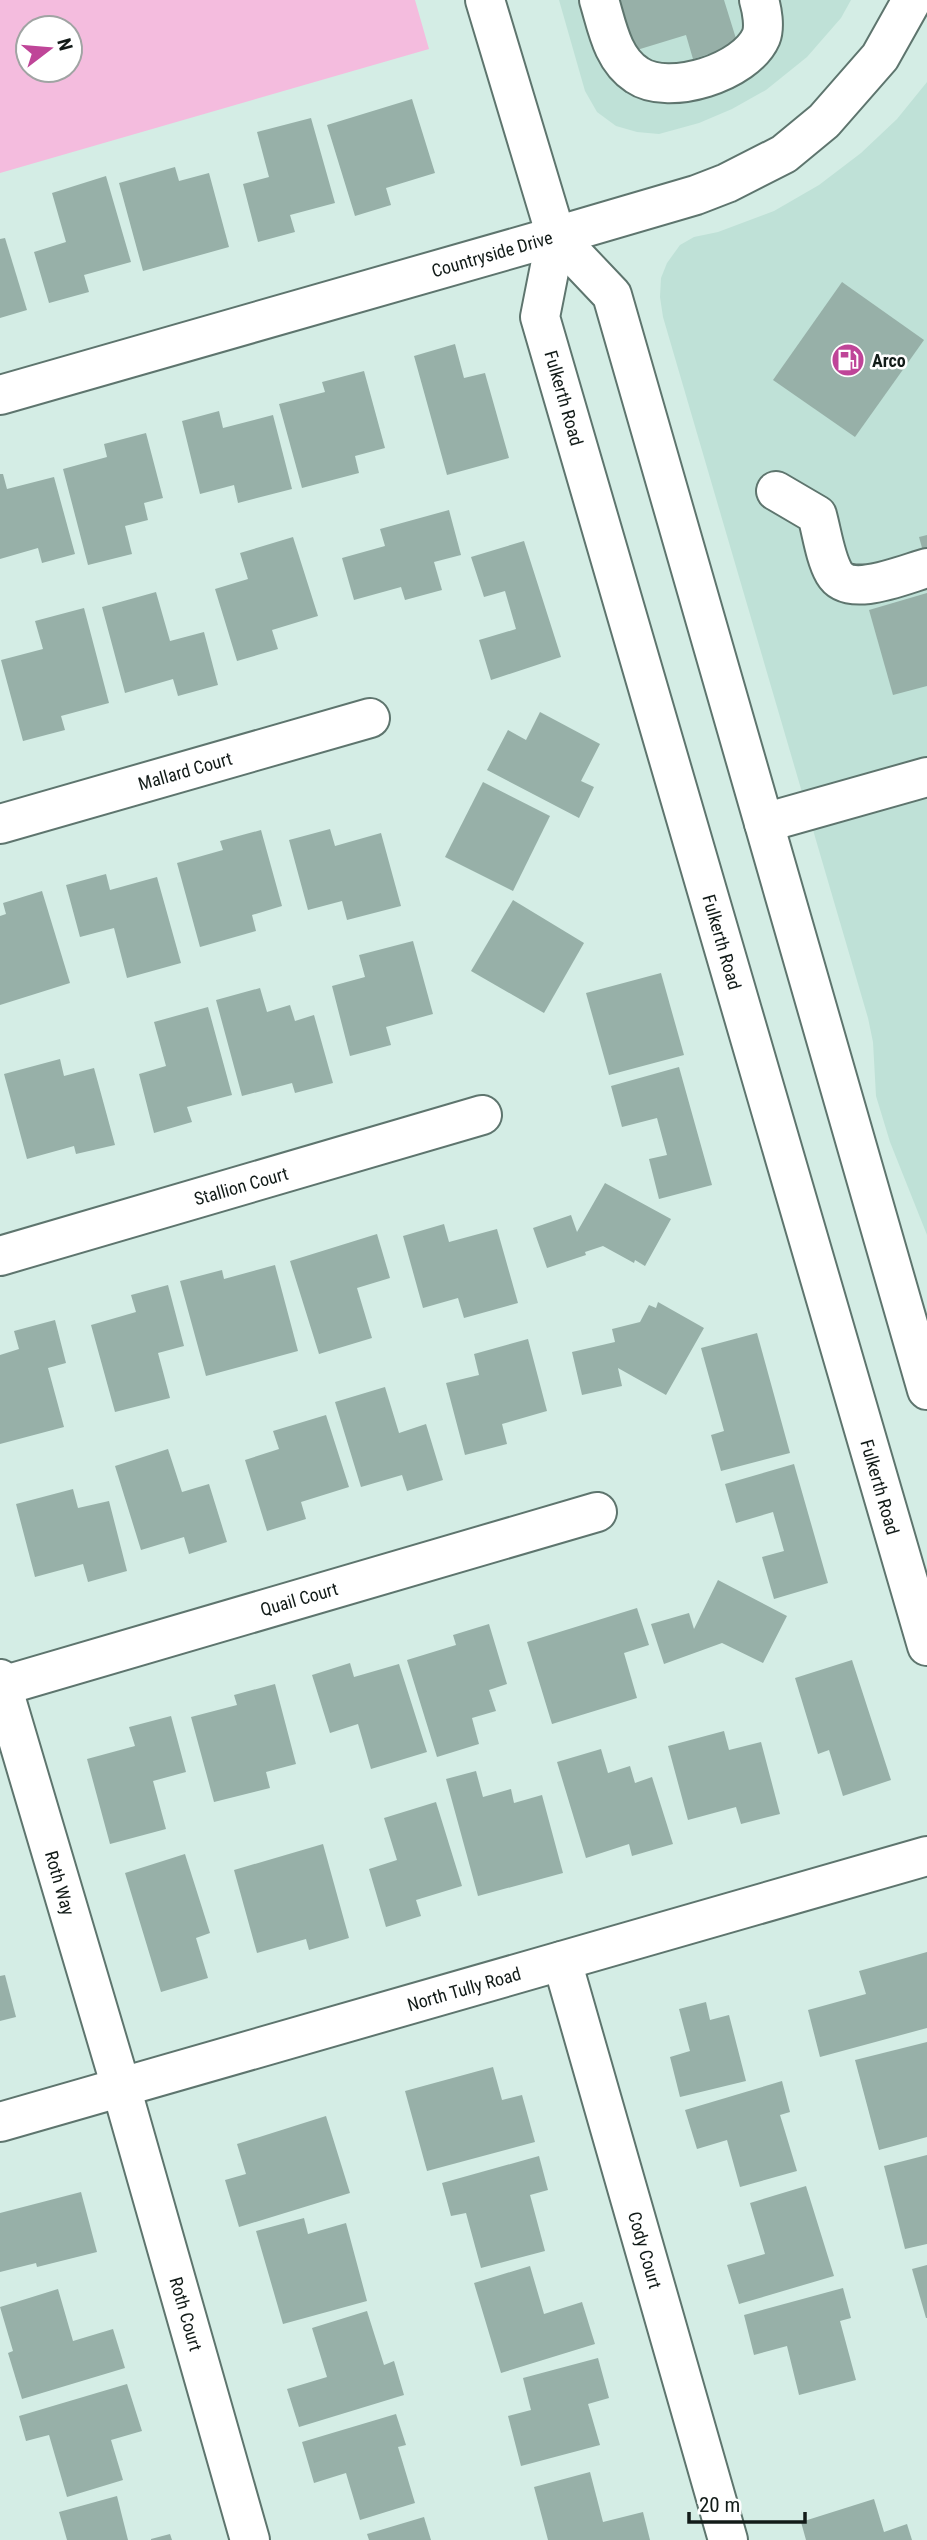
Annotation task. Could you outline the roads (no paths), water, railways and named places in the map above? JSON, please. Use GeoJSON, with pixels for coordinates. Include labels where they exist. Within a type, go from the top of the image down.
{"type":"FeatureCollection","features":[{"type":"Feature","properties":{"kind":"street","name":"Fulkerth Road"},"geometry":{"type":"LineString","coordinates":[[485,0],[555,236],[540,317],[927,1646]]}},
{"type":"Feature","properties":{"kind":"street"},"geometry":{"type":"LineString","coordinates":[[599,0],[615,52],[637,75],[653,82],[670,84],[697,81],[732,66],[751,52],[761,36],[762,9],[759,0]]}},
{"type":"Feature","properties":{"kind":"street","name":"Countryside Drive"},"geometry":{"type":"LineString","coordinates":[[0,395],[695,195],[757,170],[784,154],[824,121],[855,88],[880,57],[912,0]]}},
{"type":"Feature","properties":{"kind":"street","name":"Fulkerth Road"},"geometry":{"type":"LineString","coordinates":[[555,236],[612,295],[927,1390]]}},
{"type":"Feature","properties":{"kind":"street"},"geometry":{"type":"LineString","coordinates":[[776,491],[817,515],[834,573],[845,583],[870,584],[927,568]]}},
{"type":"Feature","properties":{"kind":"street","name":"Mallard Court"},"geometry":{"type":"LineString","coordinates":[[0,824],[370,718]]}},
{"type":"Feature","properties":{"kind":"street"},"geometry":{"type":"LineString","coordinates":[[764,822],[927,777]]}},
{"type":"Feature","properties":{"kind":"street","name":"Stallion Court"},"geometry":{"type":"LineString","coordinates":[[0,1256],[482,1115]]}},
{"type":"Feature","properties":{"kind":"street","name":"Quail Court"},"geometry":{"type":"LineString","coordinates":[[1,1683],[597,1512]]}},
{"type":"Feature","properties":{"kind":"street","name":"Roth Way"},"geometry":{"type":"LineString","coordinates":[[1,1683],[121,2087]]}},
{"type":"Feature","properties":{"kind":"street","name":"North Tully Road"},"geometry":{"type":"LineString","coordinates":[[0,2122],[927,1856]]}},
{"type":"Feature","properties":{"kind":"street","name":"Cody Court"},"geometry":{"type":"LineString","coordinates":[[562,1961],[728,2540]]}},
{"type":"Feature","properties":{"kind":"street","name":"Roth Court"},"geometry":{"type":"LineString","coordinates":[[121,2087],[250,2540]]}},
{"type":"Feature","properties":{"kind":"place","name":"Arco"},"geometry":{"type":"Point","coordinates":[848,360]}}]}
